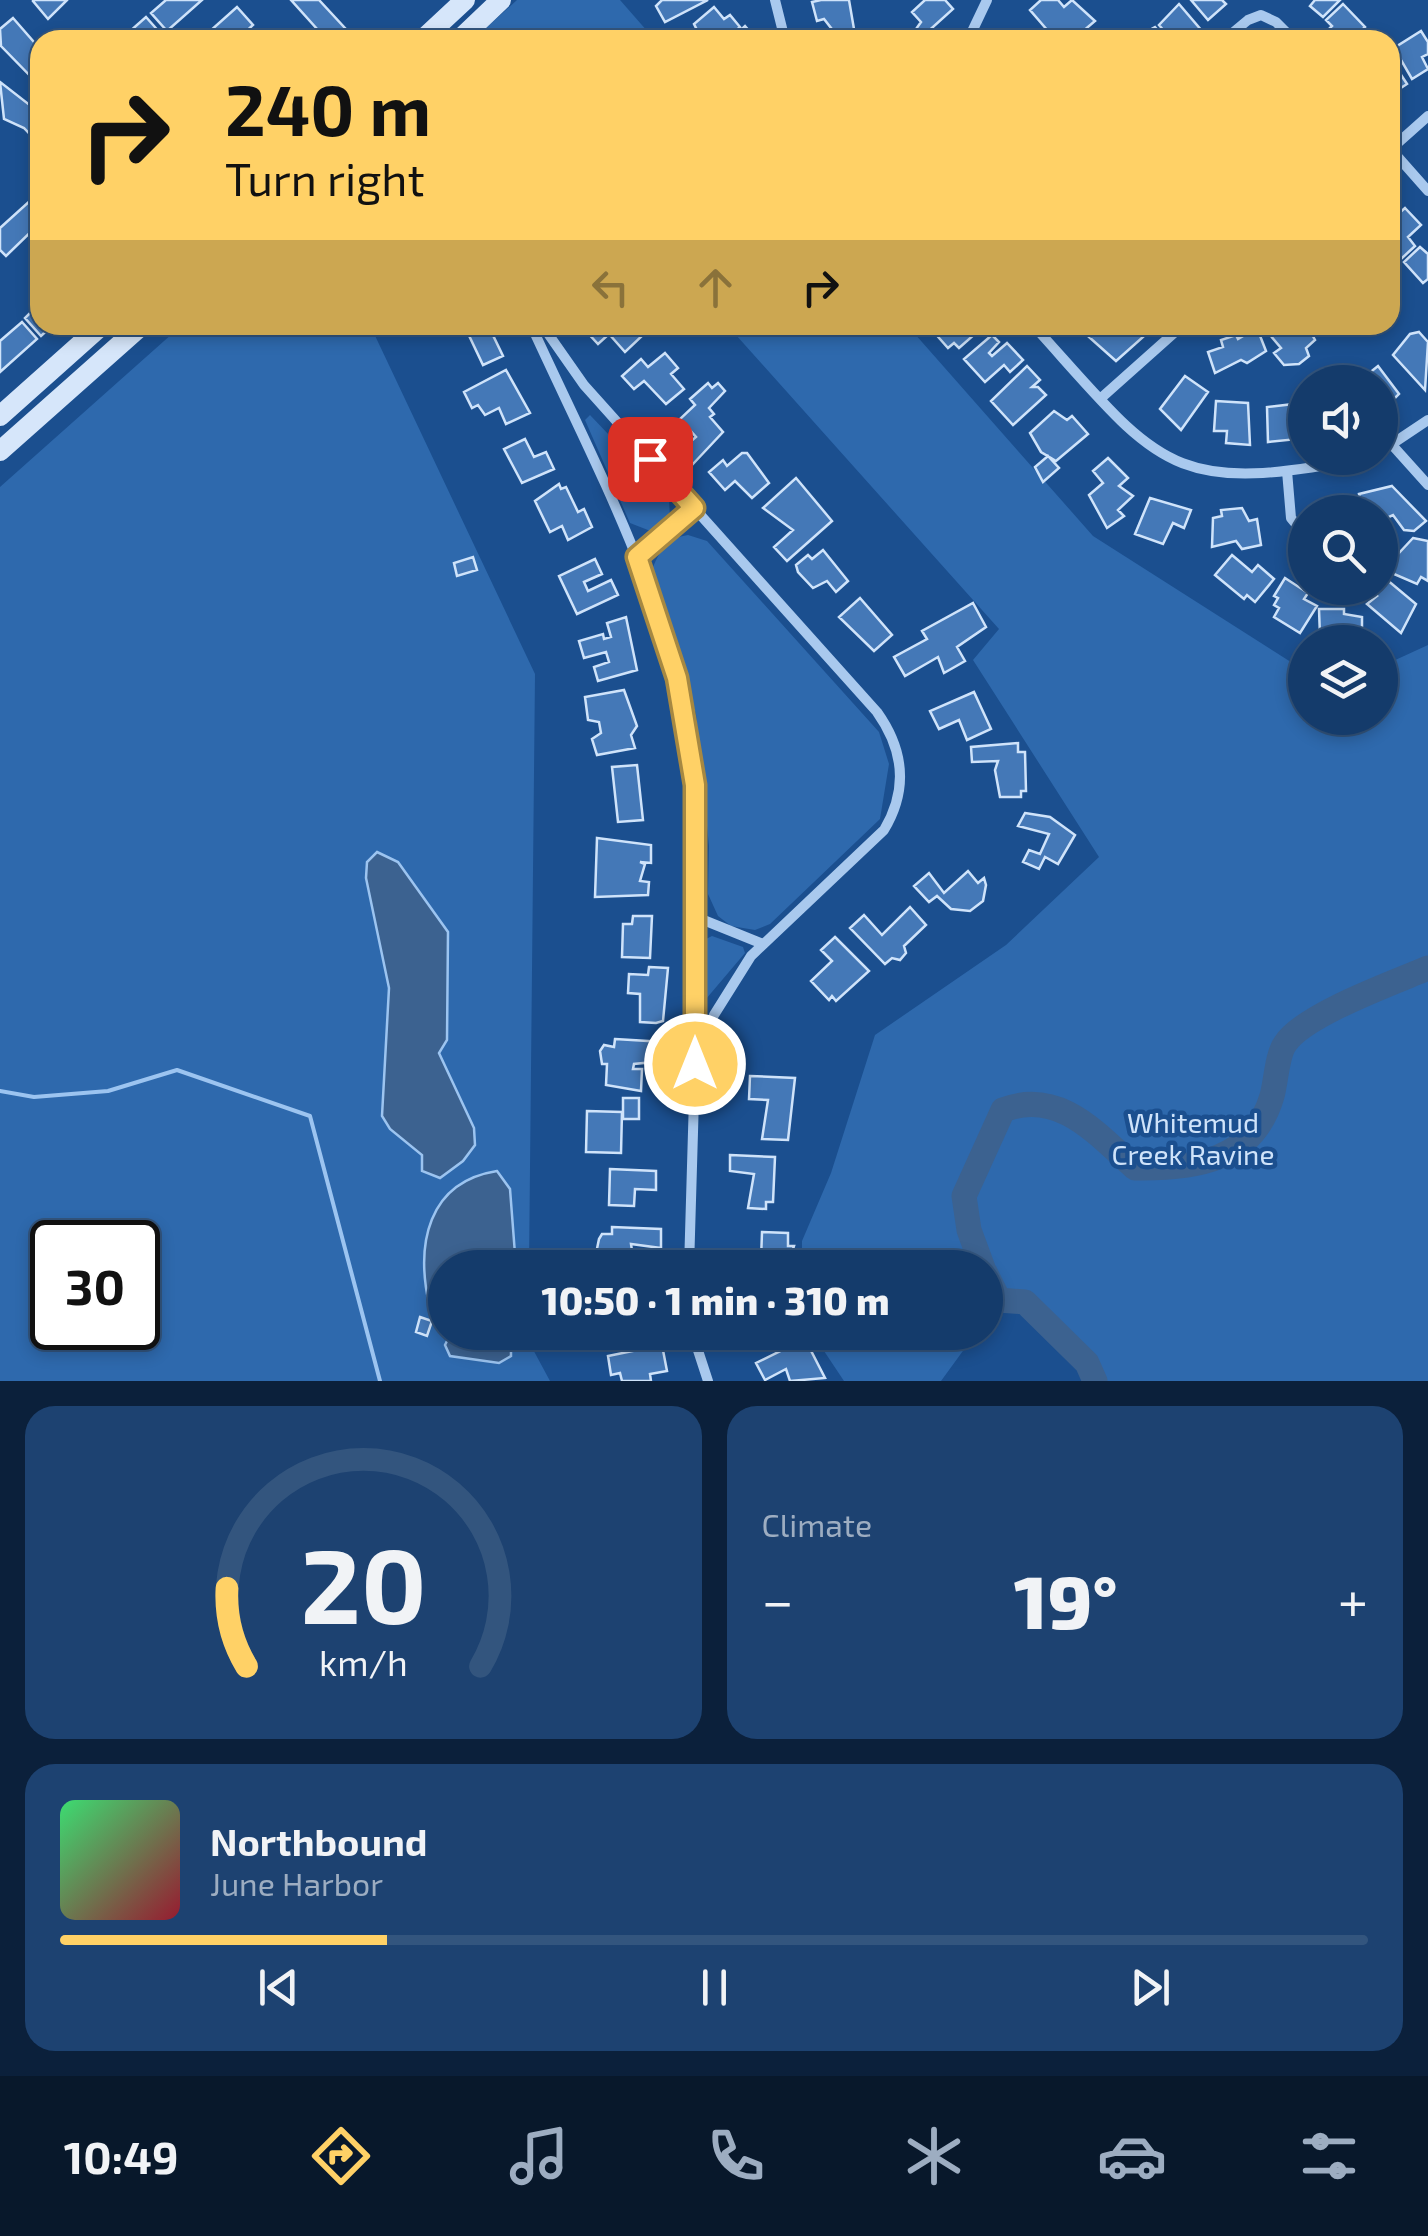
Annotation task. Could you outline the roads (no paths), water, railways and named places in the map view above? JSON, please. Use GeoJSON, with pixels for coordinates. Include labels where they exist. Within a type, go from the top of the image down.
{"type":"FeatureCollection","features":[{"type":"Feature","properties":{"kind":"main road"},"geometry":{"type":"LineString","coordinates":[[433,30],[465,0]]}},
{"type":"Feature","properties":{"kind":"main road"},"geometry":{"type":"LineString","coordinates":[[470,30],[501,0]]}},
{"type":"Feature","properties":{"kind":"main road"},"geometry":{"type":"LineString","coordinates":[[0,416],[91,335]]}},
{"type":"Feature","properties":{"kind":"main road"},"geometry":{"type":"LineString","coordinates":[[0,451],[131,335]]}},
{"type":"Feature","properties":{"kind":"street"},"geometry":{"type":"LineString","coordinates":[[775,0],[782,30]]}},
{"type":"Feature","properties":{"kind":"street"},"geometry":{"type":"LineString","coordinates":[[973,30],[987,0]]}},
{"type":"Feature","properties":{"kind":"street"},"geometry":{"type":"LineString","coordinates":[[1236,30],[1248,20],[1262,16],[1284,30]]}},
{"type":"Feature","properties":{"kind":"street"},"geometry":{"type":"LineString","coordinates":[[1400,140],[1428,116]]}},
{"type":"Feature","properties":{"kind":"street"},"geometry":{"type":"LineString","coordinates":[[1400,160],[1428,191]]}},
{"type":"Feature","properties":{"kind":"street"},"geometry":{"type":"LineString","coordinates":[[536,335],[637,557],[677,678],[691,750],[698,819],[690,1250]]}},
{"type":"Feature","properties":{"kind":"street"},"geometry":{"type":"LineString","coordinates":[[549,335],[584,385],[877,712],[899,753],[897,806],[884,830],[763,944],[721,1002],[695,1064]]}},
{"type":"Feature","properties":{"kind":"street"},"geometry":{"type":"LineString","coordinates":[[1042,335],[1146,446],[1187,468],[1230,476],[1287,471],[1289,495]]}},
{"type":"Feature","properties":{"kind":"street"},"geometry":{"type":"LineString","coordinates":[[1100,399],[1172,335]]}},
{"type":"Feature","properties":{"kind":"street"},"geometry":{"type":"LineString","coordinates":[[1398,443],[1428,420]]}},
{"type":"Feature","properties":{"kind":"street"},"geometry":{"type":"LineString","coordinates":[[1398,451],[1428,485]]}},
{"type":"Feature","properties":{"kind":"street"},"geometry":{"type":"LineString","coordinates":[[637,557],[694,508]]}},
{"type":"Feature","properties":{"kind":"street"},"geometry":{"type":"LineString","coordinates":[[696,917],[763,944]]}},
{"type":"Feature","properties":{"kind":"street"},"geometry":{"type":"LineString","coordinates":[[698,1350],[708,1381]]}},
{"type":"Feature","properties":{"kind":"waterway"},"geometry":{"type":"LineString","coordinates":[[976,1250],[964,1196],[1003,1110],[1023,1105],[1059,1110],[1091,1129],[1135,1168],[1179,1166],[1219,1157],[1251,1135],[1263,1118],[1282,1049],[1295,1033],[1351,1000],[1428,968]]}},
{"type":"Feature","properties":{"kind":"waterway"},"geometry":{"type":"LineString","coordinates":[[0,1091],[34,1097],[108,1091],[177,1070],[310,1116],[380,1381]]}},
{"type":"Feature","properties":{"kind":"waterway"},"geometry":{"type":"LineString","coordinates":[[1003,1300],[1025,1302],[1087,1363],[1095,1381]]}},
{"type":"Feature","properties":{"kind":"park label","name":"Whitemud Creek Ravine"},"geometry":{"type":"Point","coordinates":[1193,1138]}}]}
